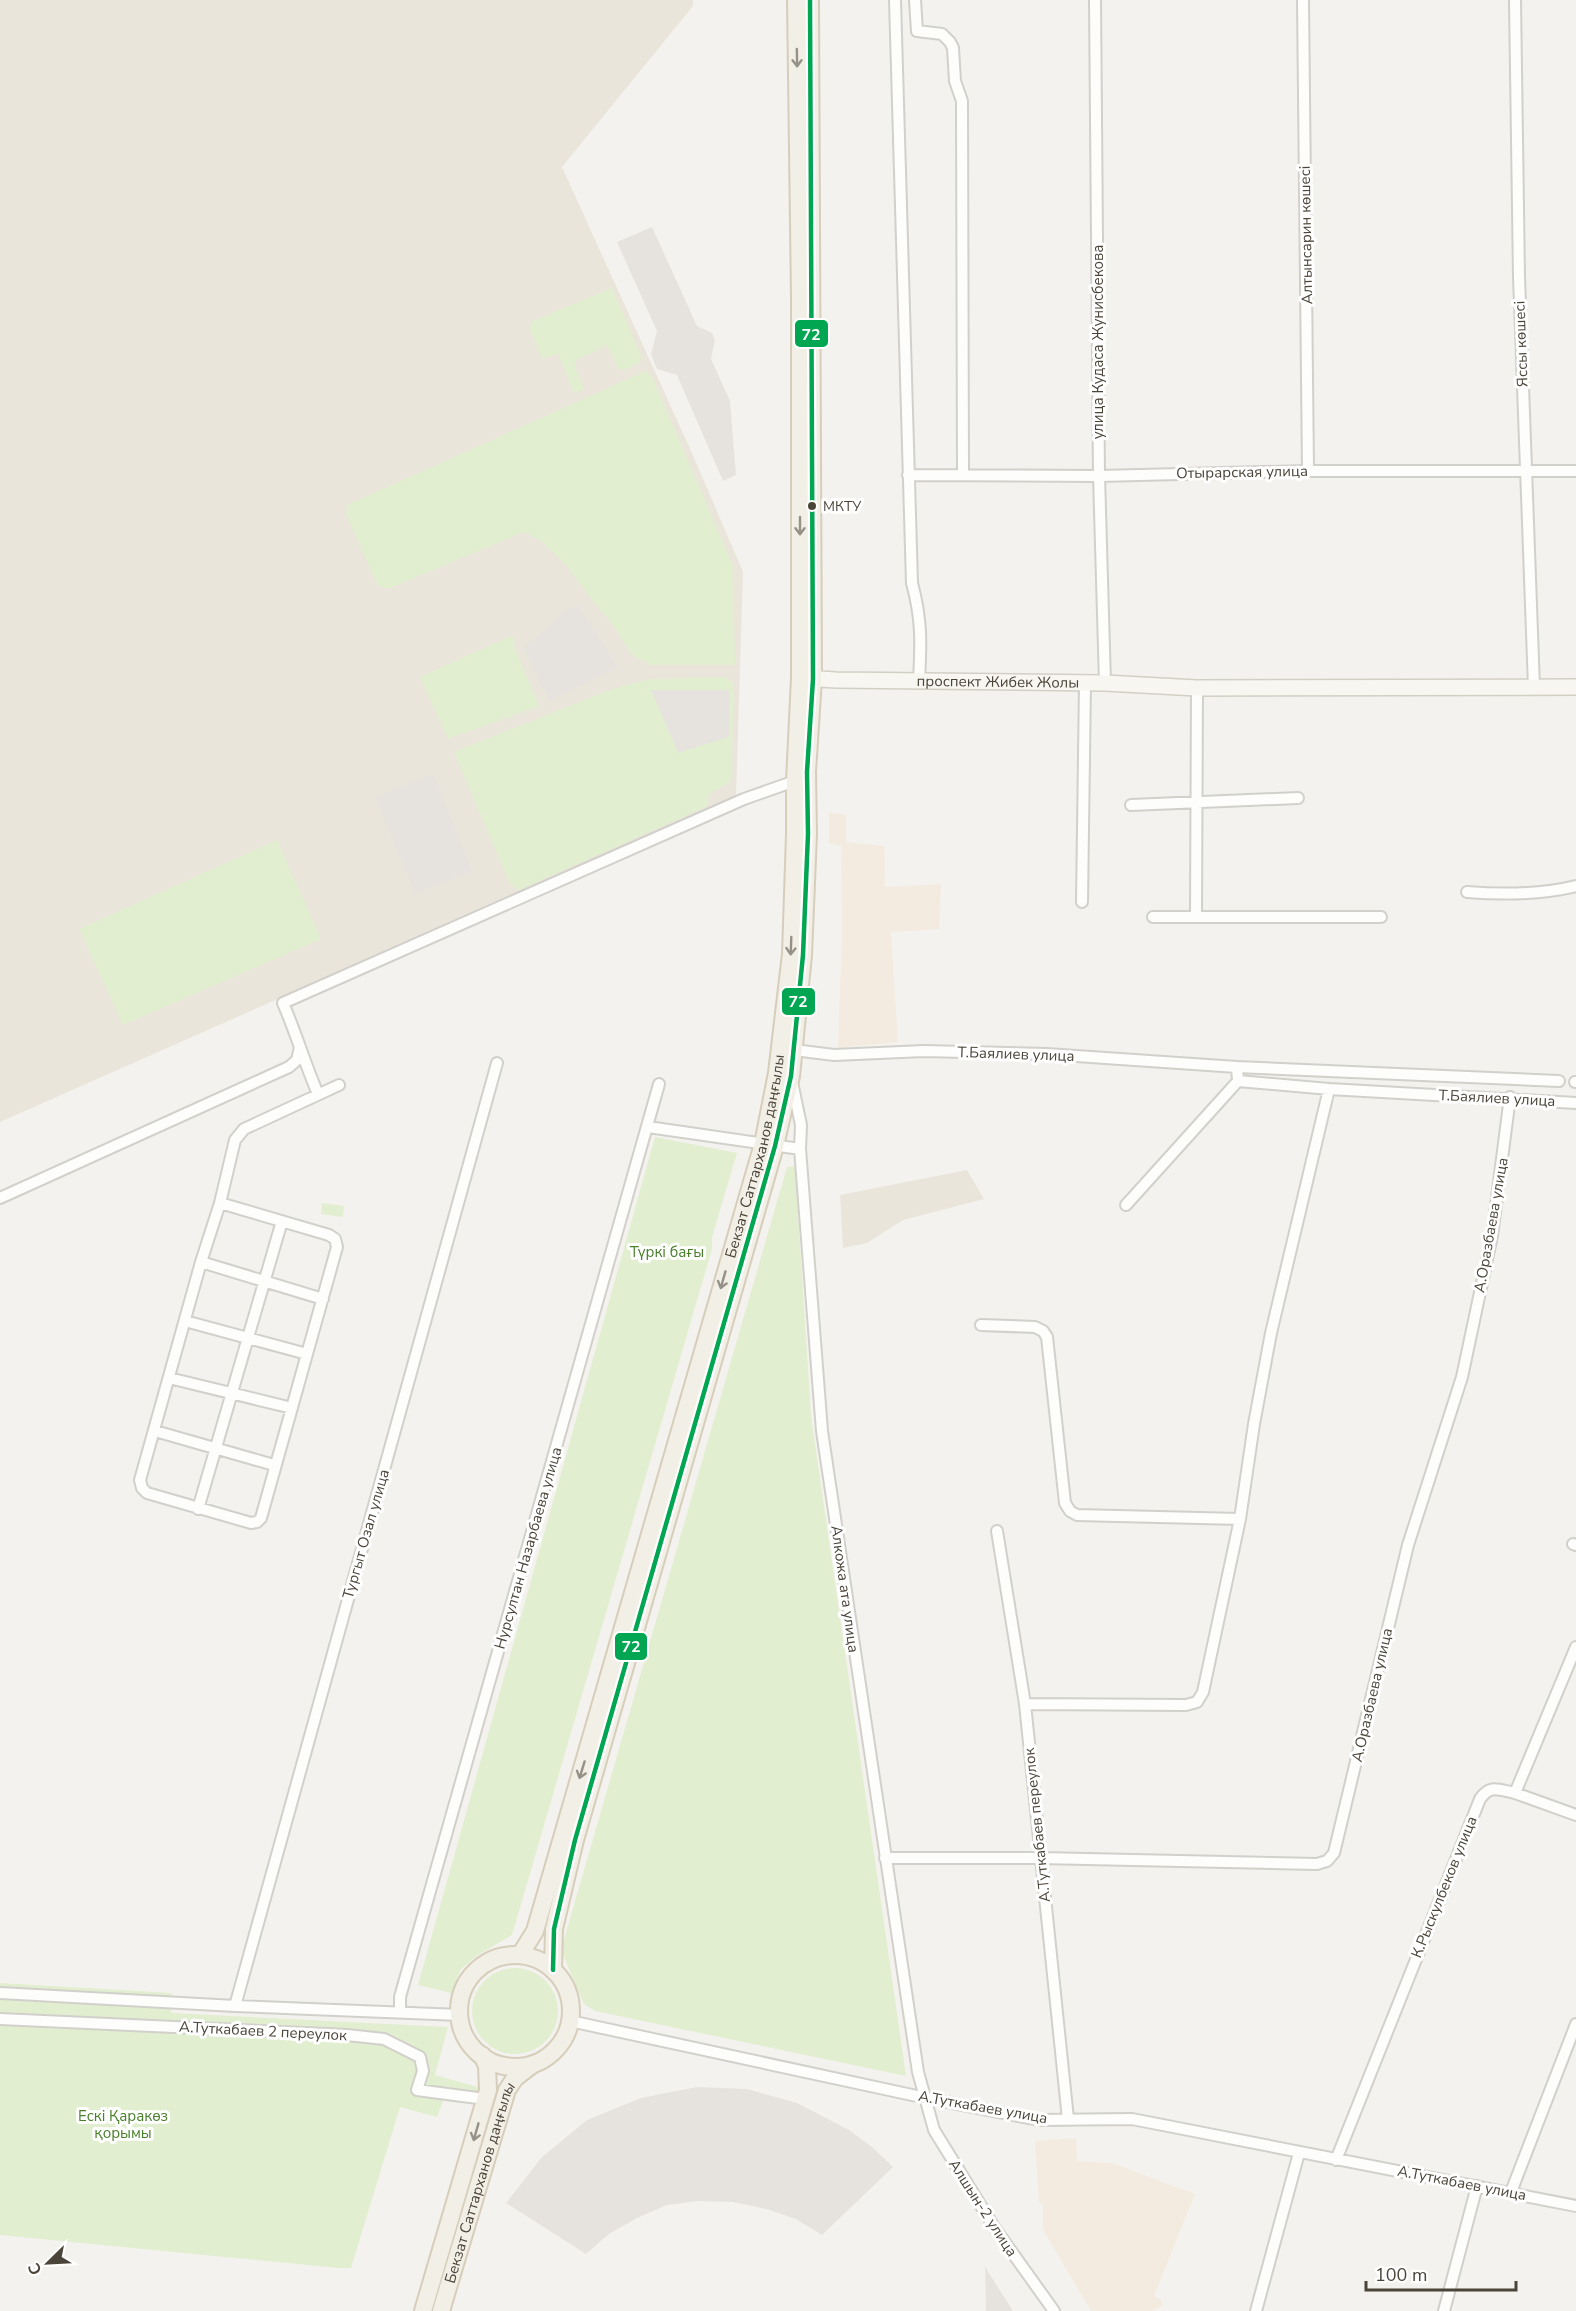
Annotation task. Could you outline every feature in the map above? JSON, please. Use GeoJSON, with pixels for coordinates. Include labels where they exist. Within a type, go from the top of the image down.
{"type":"FeatureCollection","features":[{"type":"Feature","properties":{"kind":"main road","name":"Бекзат Саттарханов даңғылы"},"geometry":{"type":"LineString","coordinates":[[520,1956],[535,1931],[791,1076],[803,955],[808,834],[796,0]]}},
{"type":"Feature","properties":{"kind":"main road","name":"Бекзат Саттарханов даңғылы"},"geometry":{"type":"LineString","coordinates":[[553,1970],[554,1929],[575,1840],[769,1145],[790,965],[795,781],[806,678],[810,0]]}},
{"type":"Feature","properties":{"kind":"main road","name":"проспект Жибек Жолы"},"geometry":{"type":"LineString","coordinates":[[806,678],[1105,683],[1197,688],[1576,687]]}},
{"type":"Feature","properties":{"kind":"main road"},"geometry":{"type":"LineString","coordinates":[[520,1956],[538,1960],[553,1970],[568,1993],[570,2021],[565,2037],[555,2051],[533,2064],[508,2066],[490,2061],[482,2055],[469,2042],[461,2024],[460,2015],[465,1987],[476,1971],[501,1957],[520,1956]]}},
{"type":"Feature","properties":{"kind":"main road","name":"Бекзат Саттарханов даңғылы"},"geometry":{"type":"LineString","coordinates":[[423,2311],[485,2099],[489,2077],[482,2055]]}},
{"type":"Feature","properties":{"kind":"main road","name":"Бекзат Саттарханов даңғылы"},"geometry":{"type":"LineString","coordinates":[[441,2311],[507,2090],[515,2078],[533,2064]]}},
{"type":"Feature","properties":{"kind":"street"},"geometry":{"type":"LineString","coordinates":[[895,0],[912,583],[920,612],[922,635],[919,681]]}},
{"type":"Feature","properties":{"kind":"street"},"geometry":{"type":"LineString","coordinates":[[915,0],[917,31],[942,34],[953,48],[955,81],[962,101],[963,475]]}},
{"type":"Feature","properties":{"kind":"street","name":"улица Кудаса Жунисбекова"},"geometry":{"type":"LineString","coordinates":[[1095,0],[1099,476],[1105,683]]}},
{"type":"Feature","properties":{"kind":"street","name":"Алтынсарин көшесі"},"geometry":{"type":"LineString","coordinates":[[1304,0],[1308,471]]}},
{"type":"Feature","properties":{"kind":"street","name":"Яссы көшесі"},"geometry":{"type":"LineString","coordinates":[[1515,0],[1518,277],[1534,687]]}},
{"type":"Feature","properties":{"kind":"street","name":"Отырарская улица"},"geometry":{"type":"LineString","coordinates":[[908,475],[1099,476],[1308,471],[1576,471]]}},
{"type":"Feature","properties":{"kind":"street"},"geometry":{"type":"LineString","coordinates":[[1082,902],[1085,683]]}},
{"type":"Feature","properties":{"kind":"street"},"geometry":{"type":"LineString","coordinates":[[1196,917],[1197,688]]}},
{"type":"Feature","properties":{"kind":"street"},"geometry":{"type":"LineString","coordinates":[[318,1094],[283,1003],[744,799],[795,781]]}},
{"type":"Feature","properties":{"kind":"street"},"geometry":{"type":"LineString","coordinates":[[1131,805],[1298,798]]}},
{"type":"Feature","properties":{"kind":"street"},"geometry":{"type":"LineString","coordinates":[[1467,892],[1510,895],[1552,892],[1576,886]]}},
{"type":"Feature","properties":{"kind":"street"},"geometry":{"type":"LineString","coordinates":[[1153,917],[1381,917]]}},
{"type":"Feature","properties":{"kind":"street"},"geometry":{"type":"LineString","coordinates":[[0,1198],[289,1067],[297,1060],[300,1047]]}},
{"type":"Feature","properties":{"kind":"street","name":"Т.Баялиев улица"},"geometry":{"type":"LineString","coordinates":[[794,1050],[834,1055],[924,1051],[1036,1054],[1237,1067],[1559,1081]]}},
{"type":"Feature","properties":{"kind":"street","name":"Тургыт Озал улица"},"geometry":{"type":"LineString","coordinates":[[235,2006],[497,1063]]}},
{"type":"Feature","properties":{"kind":"street"},"geometry":{"type":"LineString","coordinates":[[1126,1204],[1238,1081],[1237,1067]]}},
{"type":"Feature","properties":{"kind":"street","name":"Алкожа ата улица"},"geometry":{"type":"LineString","coordinates":[[791,1076],[801,1125],[800,1149],[822,1431],[918,2072],[926,2098]]}},
{"type":"Feature","properties":{"kind":"street","name":"Т.Баялиев улица"},"geometry":{"type":"LineString","coordinates":[[1238,1081],[1329,1089],[1576,1102]]}},
{"type":"Feature","properties":{"kind":"street","name":"Нурсултан Назарбаева улица"},"geometry":{"type":"LineString","coordinates":[[400,2012],[400,1997],[659,1084]]}},
{"type":"Feature","properties":{"kind":"street"},"geometry":{"type":"LineString","coordinates":[[220,1203],[336,1239],[337,1247],[261,1518],[257,1522],[198,1509],[147,1493],[142,1488],[140,1480],[238,1134],[339,1085]]}},
{"type":"Feature","properties":{"kind":"street"},"geometry":{"type":"LineString","coordinates":[[1025,1704],[1186,1705],[1197,1702],[1203,1692],[1240,1519],[1254,1424],[1271,1333],[1329,1089]]}},
{"type":"Feature","properties":{"kind":"street","name":"А.Оразбаева улица"},"geometry":{"type":"LineString","coordinates":[[885,1858],[1040,1858],[1317,1864],[1327,1861],[1334,1853],[1408,1545],[1462,1377],[1492,1236],[1510,1097]]}},
{"type":"Feature","properties":{"kind":"street"},"geometry":{"type":"LineString","coordinates":[[648,1127],[800,1149]]}},
{"type":"Feature","properties":{"kind":"street"},"geometry":{"type":"LineString","coordinates":[[198,1509],[282,1221]]}},
{"type":"Feature","properties":{"kind":"street"},"geometry":{"type":"LineString","coordinates":[[201,1262],[323,1299]]}},
{"type":"Feature","properties":{"kind":"street"},"geometry":{"type":"LineString","coordinates":[[185,1321],[249,1336],[307,1354]]}},
{"type":"Feature","properties":{"kind":"street"},"geometry":{"type":"LineString","coordinates":[[981,1325],[1035,1327],[1043,1331],[1047,1337],[1065,1503],[1070,1512],[1077,1515],[1240,1519]]}},
{"type":"Feature","properties":{"kind":"street"},"geometry":{"type":"LineString","coordinates":[[169,1378],[292,1408]]}},
{"type":"Feature","properties":{"kind":"street"},"geometry":{"type":"LineString","coordinates":[[155,1431],[274,1465]]}},
{"type":"Feature","properties":{"kind":"street","name":"А.Туткабаев переулок"},"geometry":{"type":"LineString","coordinates":[[997,1532],[1025,1704],[1068,2119]]}},
{"type":"Feature","properties":{"kind":"street"},"geometry":{"type":"LineString","coordinates":[[1576,1647],[1515,1793],[1576,1815]]}},
{"type":"Feature","properties":{"kind":"street","name":"К.Рыскулбеков улица"},"geometry":{"type":"LineString","coordinates":[[1336,2160],[1480,1799],[1490,1789],[1515,1793]]}},
{"type":"Feature","properties":{"kind":"street"},"geometry":{"type":"LineString","coordinates":[[0,1993],[460,2015]]}},
{"type":"Feature","properties":{"kind":"street","name":"А.Туткабаев 2 переулок"},"geometry":{"type":"LineString","coordinates":[[0,2019],[192,2027],[384,2039],[420,2057],[423,2071],[417,2090],[485,2099]]}},
{"type":"Feature","properties":{"kind":"street","name":"А.Туткабаев улица"},"geometry":{"type":"LineString","coordinates":[[570,2021],[926,2098],[1039,2120],[1132,2119],[1576,2206]]}},
{"type":"Feature","properties":{"kind":"street"},"geometry":{"type":"LineString","coordinates":[[1511,2192],[1576,2024]]}},
{"type":"Feature","properties":{"kind":"street","name":"Алшын-2 улица"},"geometry":{"type":"LineString","coordinates":[[926,2098],[934,2130],[968,2187],[1054,2311]]}},
{"type":"Feature","properties":{"kind":"street"},"geometry":{"type":"LineString","coordinates":[[1256,2311],[1299,2153]]}},
{"type":"Feature","properties":{"kind":"street"},"geometry":{"type":"LineString","coordinates":[[1444,2311],[1477,2186]]}},
{"type":"Feature","properties":{"kind":"shaded area"},"geometry":{"type":"Polygon","coordinates":[[[0,0],[693,0],[693,6],[562,167],[692,453],[743,572],[736,796],[0,1122],[0,0]]]}},
{"type":"Feature","properties":{"kind":"shaded area"},"geometry":{"type":"Polygon","coordinates":[[[652,227],[697,326],[712,333],[715,340],[711,359],[730,401],[736,475],[723,481],[677,375],[657,369],[651,354],[657,331],[617,242],[652,227]]]}},
{"type":"Feature","properties":{"kind":"shaded area"},"geometry":{"type":"Polygon","coordinates":[[[577,605],[618,667],[549,701],[523,647],[542,633],[562,613],[577,605]]]}},
{"type":"Feature","properties":{"kind":"shaded area"},"geometry":{"type":"Polygon","coordinates":[[[651,690],[730,690],[729,737],[678,753],[651,690]]]}},
{"type":"Feature","properties":{"kind":"shaded area"},"geometry":{"type":"Polygon","coordinates":[[[433,774],[472,871],[415,894],[375,797],[433,774]]]}},
{"type":"Feature","properties":{"kind":"shaded area"},"geometry":{"type":"Polygon","coordinates":[[[829,813],[846,814],[846,842],[884,846],[885,887],[941,884],[939,929],[891,932],[898,1042],[838,1048],[842,932],[841,846],[829,843],[829,813]]]}},
{"type":"Feature","properties":{"kind":"shaded area"},"geometry":{"type":"Polygon","coordinates":[[[967,1170],[984,1199],[903,1220],[867,1243],[843,1248],[840,1195],[967,1170]]]}},
{"type":"Feature","properties":{"kind":"shaded area"},"geometry":{"type":"Polygon","coordinates":[[[697,2087],[747,2089],[797,2103],[849,2130],[893,2167],[822,2235],[796,2219],[767,2209],[733,2202],[697,2201],[667,2205],[637,2218],[609,2234],[586,2254],[506,2203],[542,2157],[587,2120],[641,2098],[697,2087]]]}},
{"type":"Feature","properties":{"kind":"shaded area"},"geometry":{"type":"Polygon","coordinates":[[[1076,2138],[1077,2161],[1112,2163],[1195,2194],[1154,2296],[1160,2299],[1163,2305],[1153,2311],[1091,2311],[1043,2230],[1043,2204],[1039,2203],[1035,2141],[1076,2138]]]}},
{"type":"Feature","properties":{"kind":"shaded area"},"geometry":{"type":"Polygon","coordinates":[[[985,2267],[1013,2311],[986,2311],[985,2267]]]}},
{"type":"Feature","properties":{"kind":"green space"},"geometry":{"type":"Polygon","coordinates":[[[612,288],[641,356],[640,363],[624,370],[618,368],[607,345],[576,360],[574,364],[584,389],[574,393],[558,353],[542,359],[529,328],[533,321],[612,288]]]}},
{"type":"Feature","properties":{"kind":"green space"},"geometry":{"type":"Polygon","coordinates":[[[646,371],[652,377],[733,566],[735,665],[651,665],[632,655],[610,621],[566,565],[542,542],[524,532],[390,588],[377,584],[346,514],[347,505],[646,371]]]}},
{"type":"Feature","properties":{"kind":"green space"},"geometry":{"type":"Polygon","coordinates":[[[513,635],[514,646],[539,706],[448,739],[420,677],[513,635]]]}},
{"type":"Feature","properties":{"kind":"green space"},"geometry":{"type":"Polygon","coordinates":[[[725,677],[734,684],[731,781],[708,795],[708,806],[519,890],[510,884],[454,752],[612,689],[650,679],[725,677]]]}},
{"type":"Feature","properties":{"kind":"green space"},"geometry":{"type":"Polygon","coordinates":[[[277,840],[321,939],[123,1025],[79,929],[277,840]]]}},
{"type":"Feature","properties":{"kind":"green space","name":"Түркі бағы"},"geometry":{"type":"Polygon","coordinates":[[[655,1137],[737,1153],[712,1237],[712,1249],[512,1935],[478,1955],[461,1969],[451,1993],[418,1985],[655,1137]]]}},
{"type":"Feature","properties":{"kind":"green space"},"geometry":{"type":"Polygon","coordinates":[[[795,1166],[811,1416],[906,2076],[595,2011],[584,2004],[561,1950],[787,1167],[795,1166]]]}},
{"type":"Feature","properties":{"kind":"green space"},"geometry":{"type":"Polygon","coordinates":[[[322,1203],[344,1206],[343,1217],[321,1214],[322,1203]]]}},
{"type":"Feature","properties":{"kind":"green space"},"geometry":{"type":"Polygon","coordinates":[[[515,1968],[531,1972],[545,1981],[554,1995],[558,2011],[554,2027],[545,2041],[531,2050],[515,2054],[499,2050],[485,2041],[476,2027],[472,2011],[476,1995],[485,1981],[499,1972],[515,1968]]]}},
{"type":"Feature","properties":{"kind":"green space","name":"Ескі Қаракөз қорымы"},"geometry":{"type":"Polygon","coordinates":[[[0,1983],[172,1993],[171,2013],[448,2027],[435,2075],[481,2088],[477,2104],[443,2101],[437,2117],[400,2107],[351,2268],[0,2235],[0,1983]]]}},
{"type":"Feature","properties":{"kind":"transit line","name":"72"},"geometry":{"type":"LineString","coordinates":[[553,1970],[554,1929],[575,1840],[775,1146],[791,1076],[803,955],[808,834],[807,772],[813,679],[810,0]]}},
{"type":"Feature","properties":{"kind":"place","name":"МКТУ"},"geometry":{"type":"Point","coordinates":[812,506]}}]}
